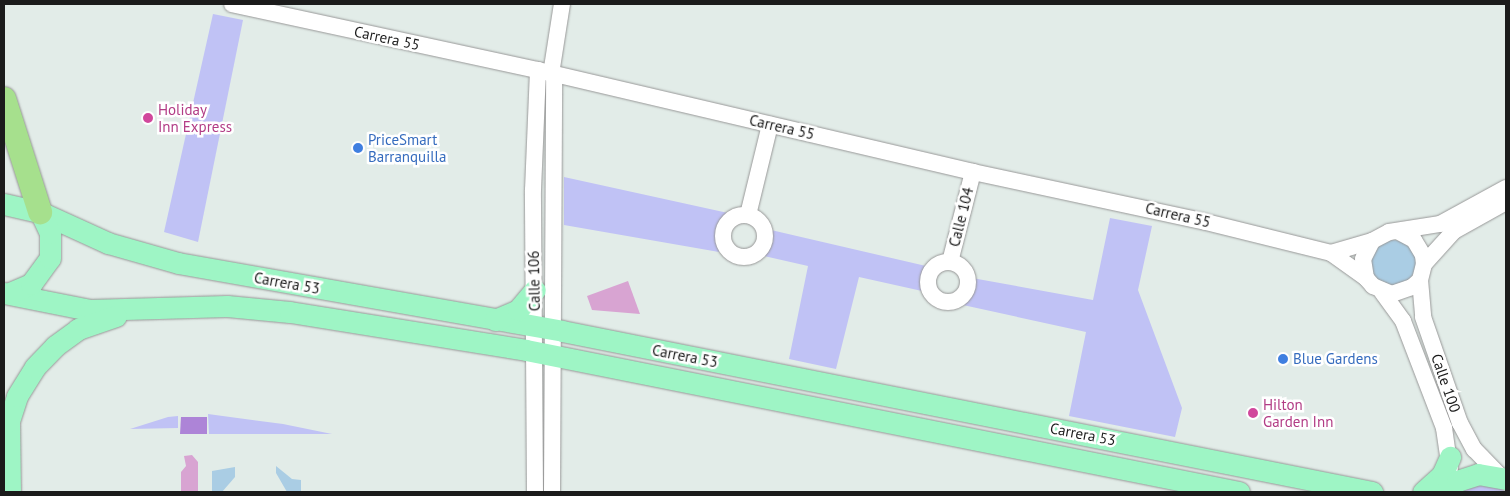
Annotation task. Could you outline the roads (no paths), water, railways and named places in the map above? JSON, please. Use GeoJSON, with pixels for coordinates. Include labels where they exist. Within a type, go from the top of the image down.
{"type":"FeatureCollection","features":[{"type":"Feature","properties":{"kind":"highway"},"geometry":{"type":"LineString","coordinates":[[4,99],[40,212]]}},
{"type":"Feature","properties":{"kind":"main road","name":"Carrera 53"},"geometry":{"type":"LineString","coordinates":[[4,204],[40,212],[108,243],[178,263],[544,328],[1372,492]]}},
{"type":"Feature","properties":{"kind":"main road"},"geometry":{"type":"LineString","coordinates":[[7,293],[31,284],[50,258],[50,233],[40,212]]}},
{"type":"Feature","properties":{"kind":"main road"},"geometry":{"type":"LineString","coordinates":[[495,320],[518,310],[534,290]]}},
{"type":"Feature","properties":{"kind":"main road","name":"Carrera 53"},"geometry":{"type":"LineString","coordinates":[[7,293],[90,310],[227,306],[290,312],[544,353],[1239,492]]}},
{"type":"Feature","properties":{"kind":"main road"},"geometry":{"type":"LineString","coordinates":[[10,492],[8,421],[17,396],[35,367],[55,346],[78,330],[100,319],[148,308]]}},
{"type":"Feature","properties":{"kind":"main road"},"geometry":{"type":"LineString","coordinates":[[1423,492],[1442,475],[1450,456]]}},
{"type":"Feature","properties":{"kind":"main road"},"geometry":{"type":"LineString","coordinates":[[1447,490],[1467,476],[1503,477]]}},
{"type":"Feature","properties":{"kind":"street","name":"Carrera 55"},"geometry":{"type":"LineString","coordinates":[[232,4],[580,80],[973,172],[1116,200],[1331,253],[1366,278]]}},
{"type":"Feature","properties":{"kind":"street","name":"Calle 106"},"geometry":{"type":"LineString","coordinates":[[544,328],[534,290],[533,190],[548,73],[562,4]]}},
{"type":"Feature","properties":{"kind":"street","name":"Calle 106"},"geometry":{"type":"LineString","coordinates":[[548,73],[553,119],[544,353],[552,492]]}},
{"type":"Feature","properties":{"kind":"street","name":"Calle 106"},"geometry":{"type":"LineString","coordinates":[[553,119],[560,94],[569,84],[580,80]]}},
{"type":"Feature","properties":{"kind":"street"},"geometry":{"type":"LineString","coordinates":[[748,215],[770,124]]}},
{"type":"Feature","properties":{"kind":"street","name":"Calle 104"},"geometry":{"type":"LineString","coordinates":[[950,262],[973,172]]}},
{"type":"Feature","properties":{"kind":"street"},"geometry":{"type":"LineString","coordinates":[[1331,253],[1372,241],[1389,232],[1399,232],[1447,220],[1506,188]]}},
{"type":"Feature","properties":{"kind":"street"},"geometry":{"type":"LineString","coordinates":[[1372,241],[1363,258],[1366,278],[1382,292],[1403,292],[1422,272],[1454,231],[1506,202]]}},
{"type":"Feature","properties":{"kind":"street"},"geometry":{"type":"LineString","coordinates":[[1399,232],[1407,235],[1420,247],[1422,272]]}},
{"type":"Feature","properties":{"kind":"street","name":"Calle 100"},"geometry":{"type":"LineString","coordinates":[[1422,272],[1423,317],[1460,423],[1474,449],[1503,477]]}},
{"type":"Feature","properties":{"kind":"street","name":"Calle 100"},"geometry":{"type":"LineString","coordinates":[[1382,292],[1403,321],[1444,428],[1450,456],[1447,490]]}},
{"type":"Feature","properties":{"kind":"street","name":"Calle 106"},"geometry":{"type":"LineString","coordinates":[[535,492],[544,353]]}},
{"type":"Feature","properties":{"kind":"place","name":"Holiday Inn Express"},"geometry":{"type":"Point","coordinates":[148,118]}},
{"type":"Feature","properties":{"kind":"place","name":"PriceSmart Barranquilla"},"geometry":{"type":"Point","coordinates":[358,148]}},
{"type":"Feature","properties":{"kind":"place","name":"Blue Gardens"},"geometry":{"type":"Point","coordinates":[1283,359]}},
{"type":"Feature","properties":{"kind":"place","name":"Hilton Garden Inn"},"geometry":{"type":"Point","coordinates":[1253,413]}}]}
